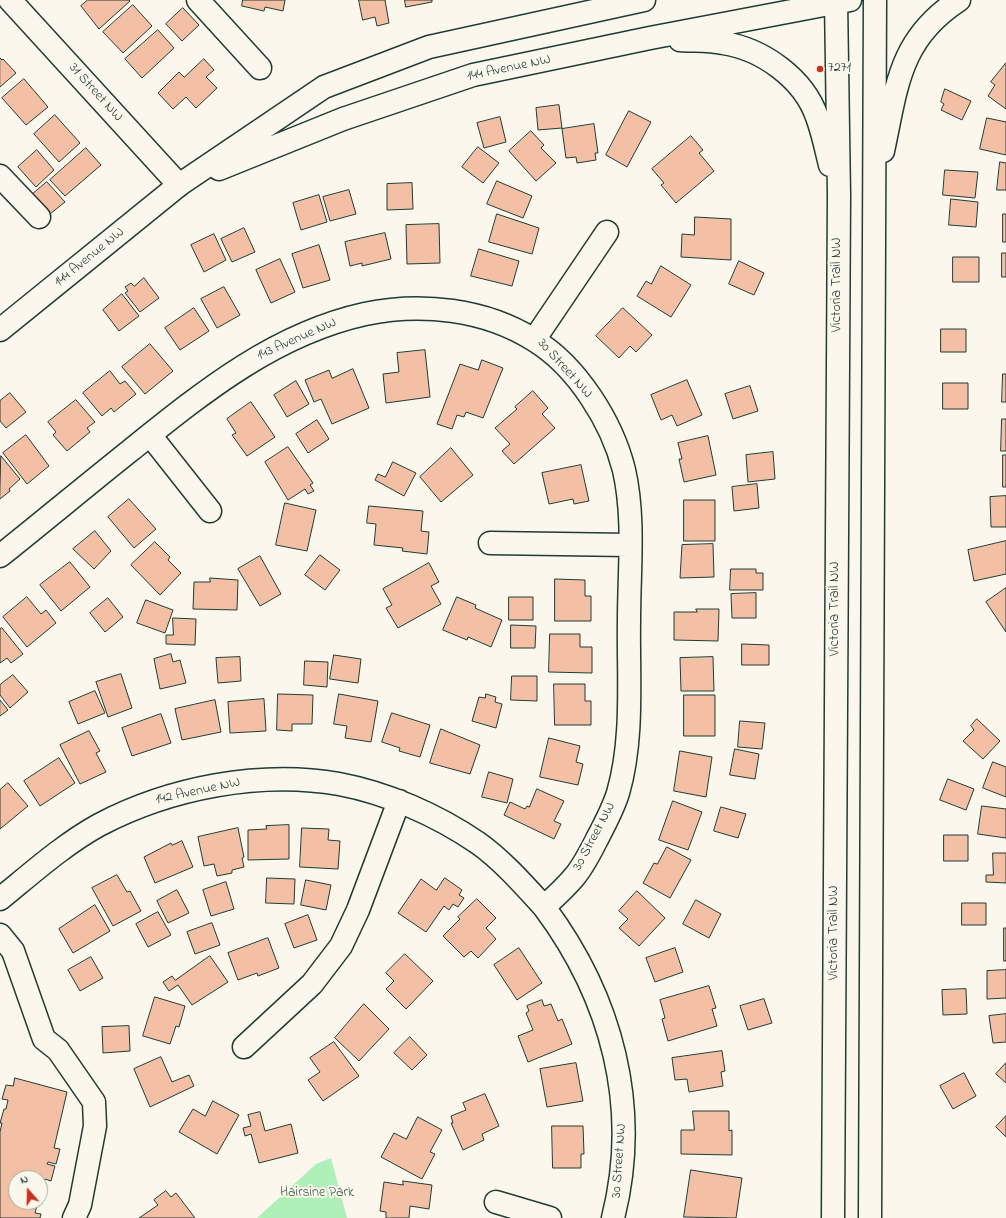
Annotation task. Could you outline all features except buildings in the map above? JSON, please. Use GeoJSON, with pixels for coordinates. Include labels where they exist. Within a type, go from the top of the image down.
{"type":"FeatureCollection","features":[{"type":"Feature","properties":{"kind":"main road","name":"31 Street NW"},"geometry":{"type":"LineString","coordinates":[[10,0],[179,185]]}},
{"type":"Feature","properties":{"kind":"main road"},"geometry":{"type":"LineString","coordinates":[[198,0],[260,68]]}},
{"type":"Feature","properties":{"kind":"main road","name":"144 Avenue NW"},"geometry":{"type":"LineString","coordinates":[[0,330],[179,185],[324,87],[430,47],[644,0]]}},
{"type":"Feature","properties":{"kind":"main road"},"geometry":{"type":"LineString","coordinates":[[870,1218],[874,0]]}},
{"type":"Feature","properties":{"kind":"main road"},"geometry":{"type":"LineString","coordinates":[[873,194],[903,66],[911,48],[925,27],[941,12],[959,0]]}},
{"type":"Feature","properties":{"kind":"main road","name":"144 Avenue NW"},"geometry":{"type":"LineString","coordinates":[[179,185],[342,119],[473,75],[650,38],[841,1]]}},
{"type":"Feature","properties":{"kind":"main road","name":"Victoria Trail NW"},"geometry":{"type":"LineString","coordinates":[[833,1218],[838,195],[841,1]]}},
{"type":"Feature","properties":{"kind":"main road"},"geometry":{"type":"LineString","coordinates":[[650,38],[724,43],[756,53],[783,70],[800,86],[817,116],[838,195]]}},
{"type":"Feature","properties":{"kind":"main road"},"geometry":{"type":"LineString","coordinates":[[0,176],[39,217]]}},
{"type":"Feature","properties":{"kind":"main road","name":"30 Street NW"},"geometry":{"type":"LineString","coordinates":[[607,232],[534,340],[551,352],[580,383],[607,424],[616,445],[628,492],[630,545],[628,716],[623,772],[617,795],[591,850],[576,874],[544,907],[570,943],[580,961],[602,1009],[612,1039],[619,1072],[624,1138],[622,1171],[613,1218]]}},
{"type":"Feature","properties":{"kind":"main road","name":"143 Avenue NW"},"geometry":{"type":"LineString","coordinates":[[0,556],[201,393],[262,355],[317,328],[368,313],[411,309],[448,310],[490,320],[534,340]]}},
{"type":"Feature","properties":{"kind":"main road"},"geometry":{"type":"LineString","coordinates":[[150,435],[210,511]]}},
{"type":"Feature","properties":{"kind":"main road"},"geometry":{"type":"LineString","coordinates":[[490,543],[630,545]]}},
{"type":"Feature","properties":{"kind":"main road","name":"142 Avenue NW"},"geometry":{"type":"LineString","coordinates":[[0,899],[49,859],[98,826],[152,801],[181,793],[240,782],[306,781],[339,784],[399,801],[431,816],[478,843],[527,888],[544,907]]}},
{"type":"Feature","properties":{"kind":"main road"},"geometry":{"type":"LineString","coordinates":[[244,1047],[312,984],[341,946],[358,910],[399,801]]}},
{"type":"Feature","properties":{"kind":"main road"},"geometry":{"type":"LineString","coordinates":[[0,935],[13,951],[44,1039],[58,1050],[94,1102],[95,1126],[80,1205],[74,1218]]}},
{"type":"Feature","properties":{"kind":"main road"},"geometry":{"type":"LineString","coordinates":[[496,1202],[550,1218]]}},
{"type":"Feature","properties":{"kind":"green space","name":"Hairsine Park"},"geometry":{"type":"Polygon","coordinates":[[[331,1158],[347,1218],[257,1218],[316,1164],[331,1158]]]}},
{"type":"Feature","properties":{"kind":"place","name":"7271"},"geometry":{"type":"Point","coordinates":[820,69]}}]}
